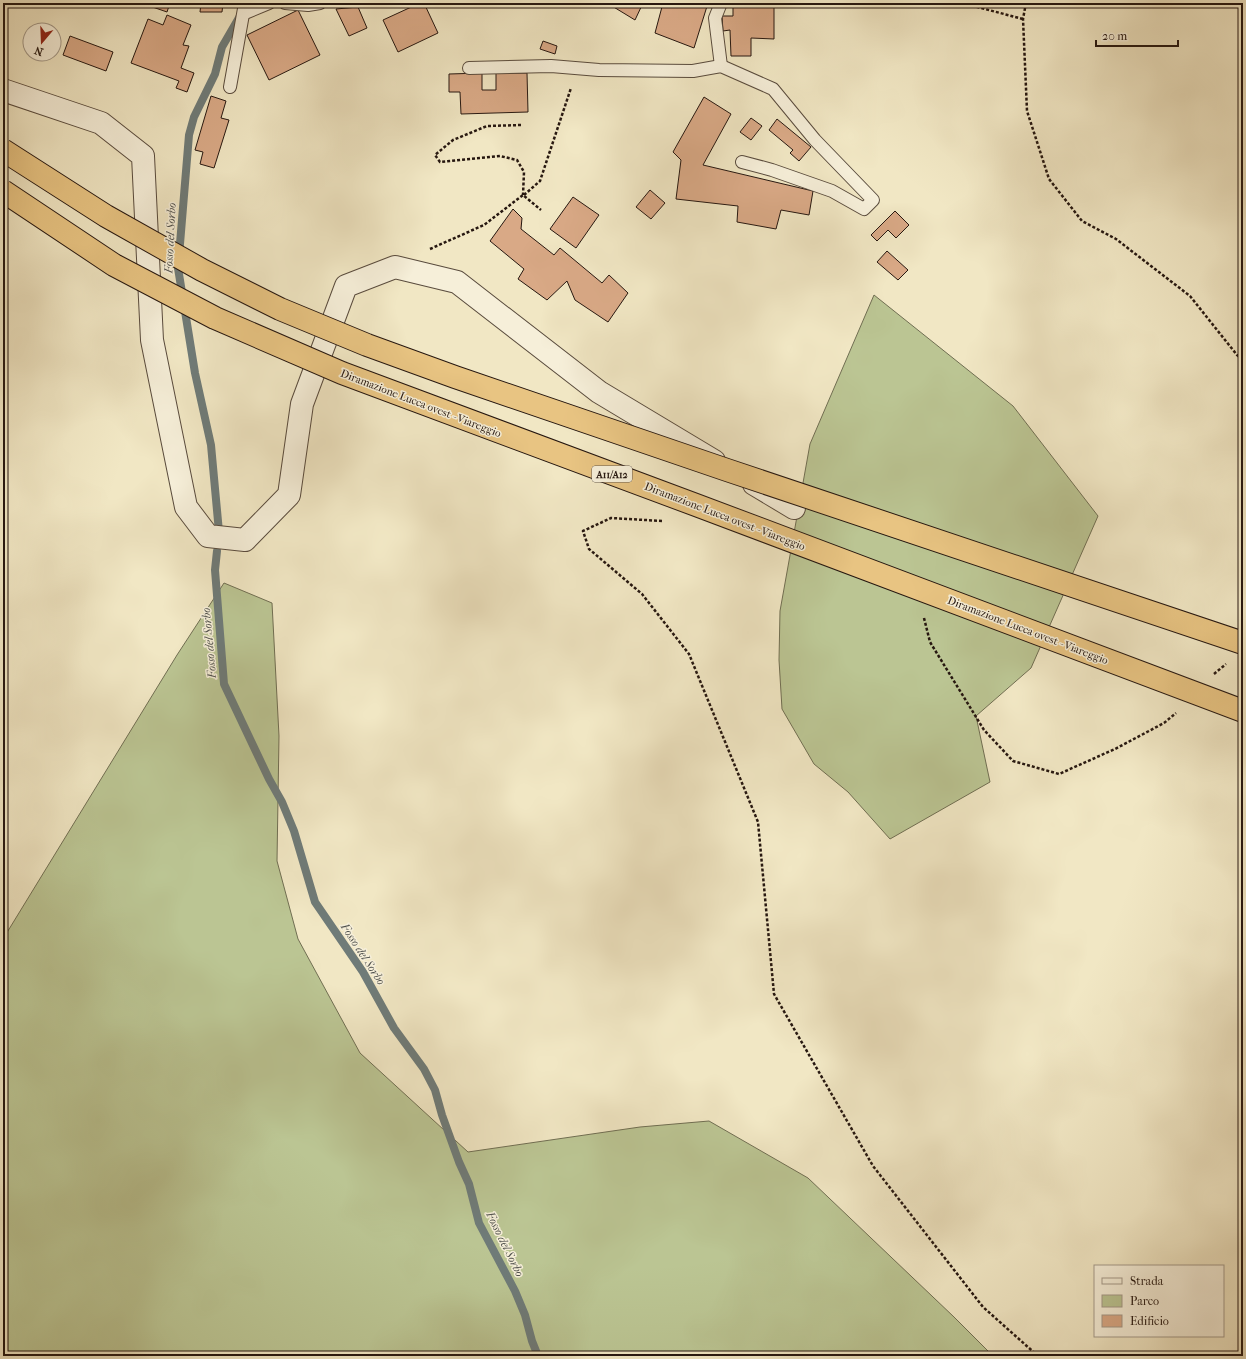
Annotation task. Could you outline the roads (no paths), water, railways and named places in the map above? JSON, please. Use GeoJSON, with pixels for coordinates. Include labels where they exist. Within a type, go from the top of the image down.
{"type":"FeatureCollection","features":[{"type":"Feature","properties":{"kind":"highway"},"geometry":{"type":"LineString","coordinates":[[3,150],[106,216],[202,270],[280,309],[368,345],[455,377],[727,470],[1243,643]]}},
{"type":"Feature","properties":{"kind":"highway","name":"Diramazione Lucca ovest - Viareggio"},"geometry":{"type":"LineString","coordinates":[[3,191],[121,269],[215,318],[342,373],[1243,711]]}},
{"type":"Feature","properties":{"kind":"street"},"geometry":{"type":"LineString","coordinates":[[3,90],[101,123],[143,156],[152,340],[186,506],[208,536],[245,540],[289,495],[302,404],[346,286],[395,267],[458,282],[599,392],[794,508]]}},
{"type":"Feature","properties":{"kind":"lane"},"geometry":{"type":"LineString","coordinates":[[230,87],[245,9],[269,3]]}},
{"type":"Feature","properties":{"kind":"lane"},"geometry":{"type":"LineString","coordinates":[[285,3],[308,5],[320,3]]}},
{"type":"Feature","properties":{"kind":"lane"},"geometry":{"type":"LineString","coordinates":[[721,3],[715,18],[721,66]]}},
{"type":"Feature","properties":{"kind":"lane"},"geometry":{"type":"LineString","coordinates":[[469,68],[551,66],[599,70],[693,71],[721,66],[773,89],[815,140],[873,200],[864,209],[832,191],[772,170],[742,162]]}},
{"type":"Feature","properties":{"kind":"waterway","name":"Fosso del Sorbo"},"geometry":{"type":"LineString","coordinates":[[219,532],[211,445],[195,373],[178,268],[189,135],[194,117],[215,74],[222,47],[240,16]]}},
{"type":"Feature","properties":{"kind":"waterway","name":"Fosso del Sorbo"},"geometry":{"type":"LineString","coordinates":[[217,551],[215,570],[224,684],[269,779],[282,802],[294,831],[315,902],[363,972],[394,1028],[424,1069],[435,1090],[442,1115],[459,1162],[469,1184],[479,1223],[515,1291],[525,1315],[538,1356]]}}]}
